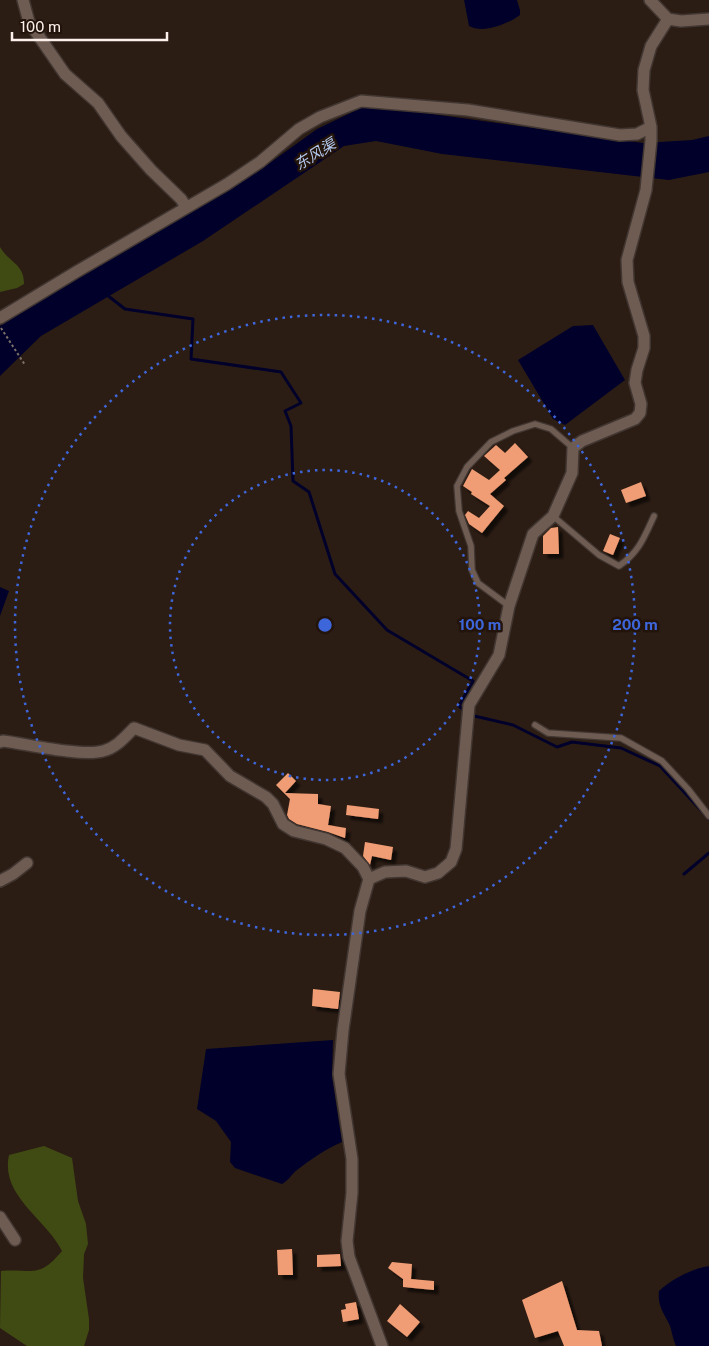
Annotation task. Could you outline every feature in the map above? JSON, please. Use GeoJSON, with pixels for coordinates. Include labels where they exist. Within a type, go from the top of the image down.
{"type":"FeatureCollection","features":[{"type":"Feature","properties":{"kind":"street"},"geometry":{"type":"LineString","coordinates":[[23,0],[29,22],[65,74],[98,103],[121,136],[181,199],[186,207]]}},
{"type":"Feature","properties":{"kind":"street"},"geometry":{"type":"LineString","coordinates":[[650,0],[668,20],[709,19]]}},
{"type":"Feature","properties":{"kind":"street"},"geometry":{"type":"LineString","coordinates":[[369,879],[385,872],[406,871],[425,877],[438,873],[451,862],[456,849],[468,713],[499,655],[508,606],[533,534],[553,516],[572,473],[572,448],[582,441],[635,419],[640,413],[642,404],[635,384],[644,348],[644,336],[628,282],[627,260],[646,190],[651,140],[651,127],[643,90],[644,70],[651,46],[668,20]]}},
{"type":"Feature","properties":{"kind":"street"},"geometry":{"type":"LineString","coordinates":[[0,318],[227,184],[260,162],[299,129],[320,117],[361,101],[468,110],[620,135],[637,134],[651,127]]}},
{"type":"Feature","properties":{"kind":"street"},"geometry":{"type":"LineString","coordinates":[[0,742],[79,752],[103,751],[118,744],[134,728],[178,745],[205,750],[230,776],[266,797],[273,804],[283,824],[294,831],[326,839],[345,848],[363,867],[369,879],[360,911],[343,1030],[339,1074],[352,1159],[352,1193],[347,1241],[349,1257],[382,1346]]}},
{"type":"Feature","properties":{"kind":"street"},"geometry":{"type":"LineString","coordinates":[[0,881],[27,863]]}},
{"type":"Feature","properties":{"kind":"street"},"geometry":{"type":"LineString","coordinates":[[0,1217],[15,1240]]}},
{"type":"Feature","properties":{"kind":"lane"},"geometry":{"type":"LineString","coordinates":[[508,606],[478,584],[472,570],[471,546],[459,511],[457,486],[467,467],[491,442],[512,431],[535,424],[550,429],[572,448]]}},
{"type":"Feature","properties":{"kind":"lane"},"geometry":{"type":"LineString","coordinates":[[553,516],[599,555],[619,566],[631,558],[642,543],[654,516]]}},
{"type":"Feature","properties":{"kind":"lane"},"geometry":{"type":"LineString","coordinates":[[535,726],[548,733],[622,738],[662,761],[709,816]]}},
{"type":"Feature","properties":{"kind":"path"},"geometry":{"type":"LineString","coordinates":[[0,326],[25,365]]}},
{"type":"Feature","properties":{"kind":"green space"},"geometry":{"type":"Polygon","coordinates":[[[0,247],[19,267],[24,284],[17,288],[0,292],[0,247]]]}},
{"type":"Feature","properties":{"kind":"green space"},"geometry":{"type":"Polygon","coordinates":[[[44,1146],[72,1158],[78,1201],[86,1224],[88,1244],[84,1254],[83,1278],[89,1330],[84,1346],[27,1346],[0,1328],[1,1271],[34,1271],[47,1266],[62,1251],[55,1239],[18,1195],[11,1183],[8,1170],[9,1155],[44,1146]]]}},
{"type":"Feature","properties":{"kind":"water"},"geometry":{"type":"Polygon","coordinates":[[[464,0],[517,0],[520,15],[509,22],[495,27],[475,28],[469,26],[464,0]]]}},
{"type":"Feature","properties":{"kind":"water","name":"东风渠"},"geometry":{"type":"Polygon","coordinates":[[[367,105],[643,143],[692,140],[709,136],[709,172],[669,180],[442,154],[376,141],[344,146],[203,241],[41,336],[0,376],[0,326],[13,314],[260,170],[317,129],[367,105]]]}},
{"type":"Feature","properties":{"kind":"water"},"geometry":{"type":"Polygon","coordinates":[[[593,325],[625,380],[565,425],[553,419],[518,360],[573,326],[593,325]]]}},
{"type":"Feature","properties":{"kind":"water"},"geometry":{"type":"Polygon","coordinates":[[[0,587],[9,591],[0,616],[0,587]]]}},
{"type":"Feature","properties":{"kind":"water"},"geometry":{"type":"Polygon","coordinates":[[[333,1040],[332,1076],[342,1142],[308,1162],[282,1184],[235,1168],[230,1162],[231,1142],[216,1121],[197,1109],[206,1049],[333,1040]]]}},
{"type":"Feature","properties":{"kind":"water"},"geometry":{"type":"Polygon","coordinates":[[[709,1266],[709,1346],[676,1346],[670,1326],[660,1305],[659,1291],[682,1275],[695,1269],[709,1266]]]}},
{"type":"Feature","properties":{"kind":"building"},"geometry":{"type":"Polygon","coordinates":[[[515,443],[528,457],[504,478],[506,480],[490,494],[504,506],[482,533],[469,524],[465,515],[468,511],[479,518],[490,506],[471,494],[472,492],[463,486],[472,469],[489,480],[500,470],[484,456],[496,445],[505,453],[515,443]]]}},
{"type":"Feature","properties":{"kind":"building"},"geometry":{"type":"Polygon","coordinates":[[[641,482],[646,496],[626,503],[621,490],[641,482]]]}},
{"type":"Feature","properties":{"kind":"building"},"geometry":{"type":"Polygon","coordinates":[[[558,527],[559,554],[543,554],[543,536],[551,528],[558,527]]]}},
{"type":"Feature","properties":{"kind":"building"},"geometry":{"type":"Polygon","coordinates":[[[610,534],[620,538],[613,555],[603,551],[610,534]]]}},
{"type":"Feature","properties":{"kind":"building"},"geometry":{"type":"Polygon","coordinates":[[[288,773],[296,781],[285,793],[318,794],[318,804],[331,806],[328,825],[346,828],[345,838],[297,824],[289,819],[287,815],[290,799],[276,785],[288,773]]]}},
{"type":"Feature","properties":{"kind":"building"},"geometry":{"type":"Polygon","coordinates":[[[347,805],[379,809],[378,819],[346,815],[347,805]]]}},
{"type":"Feature","properties":{"kind":"building"},"geometry":{"type":"Polygon","coordinates":[[[365,842],[393,847],[391,860],[372,856],[370,865],[363,856],[365,842]]]}},
{"type":"Feature","properties":{"kind":"building"},"geometry":{"type":"Polygon","coordinates":[[[313,989],[340,992],[338,1009],[312,1006],[313,989]]]}},
{"type":"Feature","properties":{"kind":"building"},"geometry":{"type":"Polygon","coordinates":[[[292,1249],[293,1275],[278,1275],[277,1250],[292,1249]]]}},
{"type":"Feature","properties":{"kind":"building"},"geometry":{"type":"Polygon","coordinates":[[[340,1254],[341,1266],[317,1267],[317,1255],[340,1254]]]}},
{"type":"Feature","properties":{"kind":"building"},"geometry":{"type":"Polygon","coordinates":[[[392,1262],[412,1264],[411,1279],[434,1281],[434,1290],[403,1287],[403,1279],[388,1268],[392,1262]]]}},
{"type":"Feature","properties":{"kind":"building"},"geometry":{"type":"Polygon","coordinates":[[[562,1281],[577,1330],[599,1331],[602,1346],[564,1346],[558,1331],[535,1338],[522,1300],[562,1281]]]}},
{"type":"Feature","properties":{"kind":"building"},"geometry":{"type":"Polygon","coordinates":[[[356,1302],[359,1319],[343,1322],[341,1310],[346,1309],[345,1304],[356,1302]]]}},
{"type":"Feature","properties":{"kind":"building"},"geometry":{"type":"Polygon","coordinates":[[[400,1304],[420,1322],[407,1337],[387,1321],[400,1304]]]}},
{"type":"Feature","properties":{"kind":"waterway"},"geometry":{"type":"LineString","coordinates":[[107,295],[125,309],[193,319],[191,359],[281,372],[301,403],[285,411],[291,426],[293,481],[309,492],[335,574],[387,630],[473,681],[459,706],[465,711]]}},
{"type":"Feature","properties":{"kind":"waterway"},"geometry":{"type":"LineString","coordinates":[[470,715],[513,725],[557,747],[572,742],[621,748],[660,766],[709,819]]}},
{"type":"Feature","properties":{"kind":"waterway"},"geometry":{"type":"LineString","coordinates":[[684,874],[709,853]]}}]}
